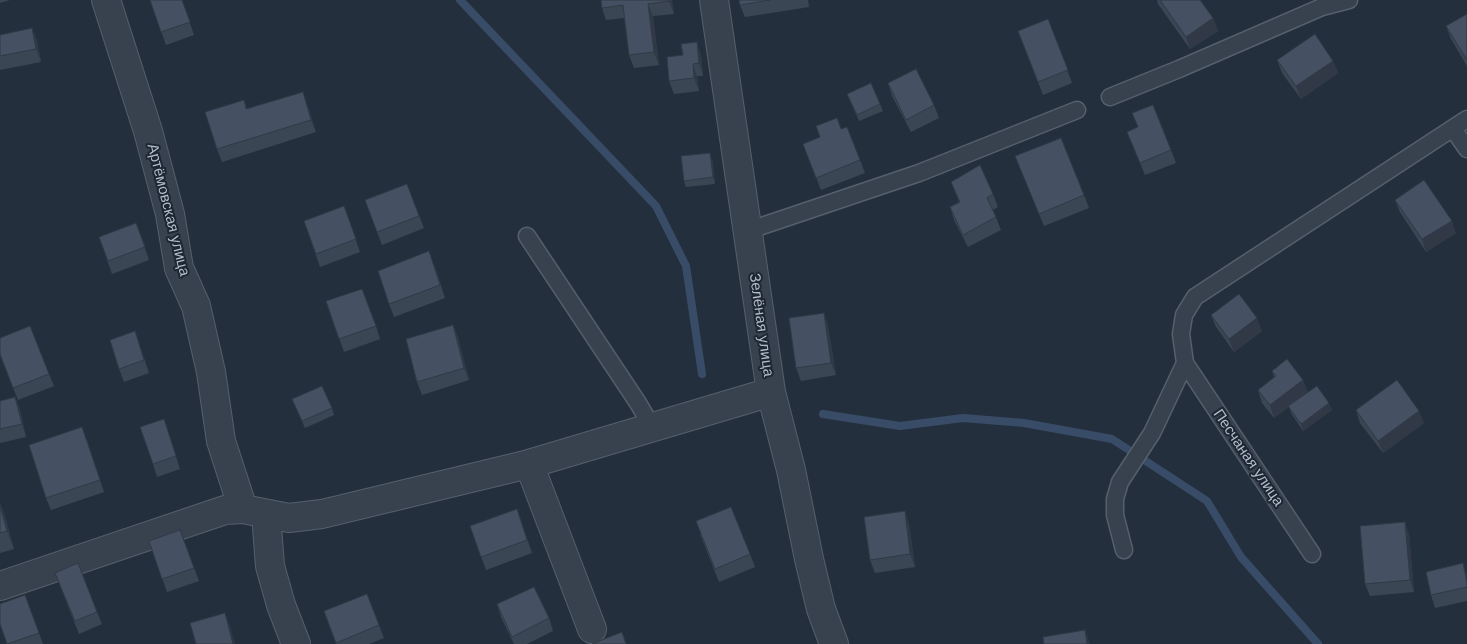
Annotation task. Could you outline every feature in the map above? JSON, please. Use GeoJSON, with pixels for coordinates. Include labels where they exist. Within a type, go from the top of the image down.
{"type":"FeatureCollection","features":[{"type":"Feature","properties":{"kind":"street","name":"Артёмовская улица"},"geometry":{"type":"LineString","coordinates":[[106,0],[148,131],[170,214],[179,268],[196,306],[222,441],[255,511],[281,606],[296,644]]}},
{"type":"Feature","properties":{"kind":"street","name":"Зелёная улица"},"geometry":{"type":"LineString","coordinates":[[714,0],[771,392],[791,470],[821,609],[834,644]]}},
{"type":"Feature","properties":{"kind":"street"},"geometry":{"type":"LineString","coordinates":[[0,586],[225,510],[255,511],[289,518],[322,514],[529,464],[771,392]]}},
{"type":"Feature","properties":{"kind":"street"},"geometry":{"type":"LineString","coordinates":[[529,464],[592,629]]}},
{"type":"Feature","properties":{"kind":"lane"},"geometry":{"type":"LineString","coordinates":[[1110,97],[1322,7],[1349,0]]}},
{"type":"Feature","properties":{"kind":"lane"},"geometry":{"type":"LineString","coordinates":[[747,231],[919,173],[1077,110]]}},
{"type":"Feature","properties":{"kind":"lane"},"geometry":{"type":"LineString","coordinates":[[1124,550],[1115,515],[1115,499],[1120,482],[1152,433],[1185,363],[1181,334],[1184,315],[1194,297],[1467,119]]}},
{"type":"Feature","properties":{"kind":"lane"},"geometry":{"type":"LineString","coordinates":[[1453,129],[1467,149]]}},
{"type":"Feature","properties":{"kind":"lane"},"geometry":{"type":"LineString","coordinates":[[527,236],[652,426]]}},
{"type":"Feature","properties":{"kind":"lane","name":"Песчаная улица"},"geometry":{"type":"LineString","coordinates":[[1185,363],[1312,554]]}},
{"type":"Feature","properties":{"kind":"building"},"geometry":{"type":"Polygon","coordinates":[[[150,0],[182,0],[190,22],[161,32],[150,0]]]}},
{"type":"Feature","properties":{"kind":"building"},"geometry":{"type":"Polygon","coordinates":[[[601,0],[669,0],[648,4],[654,52],[629,55],[623,5],[602,8],[601,0]]]}},
{"type":"Feature","properties":{"kind":"building"},"geometry":{"type":"Polygon","coordinates":[[[739,0],[770,0],[740,5],[739,0]]]}},
{"type":"Feature","properties":{"kind":"building"},"geometry":{"type":"Polygon","coordinates":[[[1160,0],[1200,0],[1213,18],[1186,37],[1160,0]]]}},
{"type":"Feature","properties":{"kind":"building"},"geometry":{"type":"Polygon","coordinates":[[[1467,14],[1467,60],[1446,26],[1467,14]]]}},
{"type":"Feature","properties":{"kind":"building"},"geometry":{"type":"Polygon","coordinates":[[[1048,19],[1068,70],[1038,82],[1018,31],[1048,19]]]}},
{"type":"Feature","properties":{"kind":"building"},"geometry":{"type":"Polygon","coordinates":[[[32,28],[36,49],[0,56],[0,35],[32,28]]]}},
{"type":"Feature","properties":{"kind":"building"},"geometry":{"type":"Polygon","coordinates":[[[1315,34],[1333,61],[1296,86],[1277,60],[1315,34]]]}},
{"type":"Feature","properties":{"kind":"building"},"geometry":{"type":"Polygon","coordinates":[[[697,42],[699,63],[693,64],[694,78],[669,81],[667,57],[683,55],[681,44],[697,42]]]}},
{"type":"Feature","properties":{"kind":"building"},"geometry":{"type":"Polygon","coordinates":[[[916,69],[934,105],[906,120],[888,83],[916,69]]]}},
{"type":"Feature","properties":{"kind":"building"},"geometry":{"type":"Polygon","coordinates":[[[871,83],[880,104],[857,115],[847,94],[871,83]]]}},
{"type":"Feature","properties":{"kind":"building"},"geometry":{"type":"Polygon","coordinates":[[[303,92],[311,120],[217,149],[205,112],[244,100],[246,109],[303,92]]]}},
{"type":"Feature","properties":{"kind":"building"},"geometry":{"type":"Polygon","coordinates":[[[1153,105],[1171,150],[1140,163],[1127,132],[1138,127],[1132,113],[1153,105]]]}},
{"type":"Feature","properties":{"kind":"building"},"geometry":{"type":"Polygon","coordinates":[[[837,118],[841,129],[847,127],[860,160],[816,178],[803,144],[820,137],[816,126],[837,118]]]}},
{"type":"Feature","properties":{"kind":"building"},"geometry":{"type":"Polygon","coordinates":[[[1061,138],[1084,195],[1039,214],[1015,156],[1061,138]]]}},
{"type":"Feature","properties":{"kind":"building"},"geometry":{"type":"Polygon","coordinates":[[[710,153],[713,177],[684,181],[681,156],[710,153]]]}},
{"type":"Feature","properties":{"kind":"building"},"geometry":{"type":"Polygon","coordinates":[[[980,165],[993,194],[987,198],[996,217],[963,235],[950,207],[960,202],[951,182],[980,165]]]}},
{"type":"Feature","properties":{"kind":"building"},"geometry":{"type":"Polygon","coordinates":[[[1424,180],[1452,221],[1422,239],[1395,200],[1424,180]]]}},
{"type":"Feature","properties":{"kind":"building"},"geometry":{"type":"Polygon","coordinates":[[[407,184],[419,216],[377,232],[365,200],[407,184]]]}},
{"type":"Feature","properties":{"kind":"building"},"geometry":{"type":"Polygon","coordinates":[[[344,206],[356,239],[316,254],[304,221],[344,206]]]}},
{"type":"Feature","properties":{"kind":"building"},"geometry":{"type":"Polygon","coordinates":[[[136,223],[145,247],[108,261],[99,237],[136,223]]]}},
{"type":"Feature","properties":{"kind":"building"},"geometry":{"type":"Polygon","coordinates":[[[429,251],[440,285],[389,304],[378,271],[429,251]]]}},
{"type":"Feature","properties":{"kind":"building"},"geometry":{"type":"Polygon","coordinates":[[[362,289],[376,326],[339,339],[326,301],[362,289]]]}},
{"type":"Feature","properties":{"kind":"building"},"geometry":{"type":"Polygon","coordinates":[[[1239,294],[1257,318],[1229,339],[1211,315],[1239,294]]]}},
{"type":"Feature","properties":{"kind":"building"},"geometry":{"type":"Polygon","coordinates":[[[824,313],[831,363],[796,368],[789,318],[824,313]]]}},
{"type":"Feature","properties":{"kind":"building"},"geometry":{"type":"Polygon","coordinates":[[[453,325],[464,368],[417,382],[406,339],[453,325]]]}},
{"type":"Feature","properties":{"kind":"building"},"geometry":{"type":"Polygon","coordinates":[[[30,326],[49,374],[13,388],[0,354],[0,338],[30,326]]]}},
{"type":"Feature","properties":{"kind":"building"},"geometry":{"type":"Polygon","coordinates":[[[135,331],[144,360],[119,369],[110,340],[135,331]]]}},
{"type":"Feature","properties":{"kind":"building"},"geometry":{"type":"Polygon","coordinates":[[[1287,359],[1303,380],[1270,405],[1258,390],[1276,376],[1272,371],[1287,359]]]}},
{"type":"Feature","properties":{"kind":"building"},"geometry":{"type":"Polygon","coordinates":[[[1397,380],[1419,411],[1378,441],[1356,410],[1397,380]]]}},
{"type":"Feature","properties":{"kind":"building"},"geometry":{"type":"Polygon","coordinates":[[[322,386],[332,408],[302,421],[292,399],[322,386]]]}},
{"type":"Feature","properties":{"kind":"building"},"geometry":{"type":"Polygon","coordinates":[[[1317,386],[1329,403],[1301,424],[1288,406],[1317,386]]]}},
{"type":"Feature","properties":{"kind":"building"},"geometry":{"type":"Polygon","coordinates":[[[15,397],[22,424],[0,429],[0,401],[15,397]]]}},
{"type":"Feature","properties":{"kind":"building"},"geometry":{"type":"Polygon","coordinates":[[[164,419],[176,456],[153,464],[140,427],[164,419]]]}},
{"type":"Feature","properties":{"kind":"building"},"geometry":{"type":"Polygon","coordinates":[[[82,427],[100,480],[46,498],[29,445],[82,427]]]}},
{"type":"Feature","properties":{"kind":"building"},"geometry":{"type":"Polygon","coordinates":[[[0,506],[7,531],[0,533],[0,506]]]}},
{"type":"Feature","properties":{"kind":"building"},"geometry":{"type":"Polygon","coordinates":[[[731,507],[750,554],[715,569],[696,521],[731,507]]]}},
{"type":"Feature","properties":{"kind":"building"},"geometry":{"type":"Polygon","coordinates":[[[517,509],[527,540],[481,557],[470,526],[517,509]]]}},
{"type":"Feature","properties":{"kind":"building"},"geometry":{"type":"Polygon","coordinates":[[[905,511],[910,554],[870,560],[864,517],[905,511]]]}},
{"type":"Feature","properties":{"kind":"building"},"geometry":{"type":"Polygon","coordinates":[[[1405,522],[1410,580],[1365,584],[1360,526],[1405,522]]]}},
{"type":"Feature","properties":{"kind":"building"},"geometry":{"type":"Polygon","coordinates":[[[180,530],[194,568],[162,579],[149,541],[180,530]]]}},
{"type":"Feature","properties":{"kind":"building"},"geometry":{"type":"Polygon","coordinates":[[[78,563],[97,612],[75,621],[55,573],[78,563]]]}},
{"type":"Feature","properties":{"kind":"building"},"geometry":{"type":"Polygon","coordinates":[[[1463,563],[1467,587],[1431,595],[1426,572],[1463,563]]]}},
{"type":"Feature","properties":{"kind":"building"},"geometry":{"type":"Polygon","coordinates":[[[534,587],[549,618],[512,637],[497,604],[534,587]]]}},
{"type":"Feature","properties":{"kind":"building"},"geometry":{"type":"Polygon","coordinates":[[[367,594],[379,625],[336,643],[324,611],[367,594]]]}},
{"type":"Feature","properties":{"kind":"building"},"geometry":{"type":"Polygon","coordinates":[[[25,595],[39,633],[7,644],[0,624],[0,604],[25,595]]]}},
{"type":"Feature","properties":{"kind":"building"},"geometry":{"type":"Polygon","coordinates":[[[225,613],[233,644],[196,644],[190,623],[225,613]]]}},
{"type":"Feature","properties":{"kind":"building"},"geometry":{"type":"Polygon","coordinates":[[[1085,630],[1087,644],[1044,644],[1043,637],[1085,630]]]}},
{"type":"Feature","properties":{"kind":"building"},"geometry":{"type":"Polygon","coordinates":[[[622,632],[626,644],[592,644],[622,632]]]}},
{"type":"Feature","properties":{"kind":"waterway"},"geometry":{"type":"LineString","coordinates":[[460,0],[656,206],[686,266],[702,374]]}},
{"type":"Feature","properties":{"kind":"waterway"},"geometry":{"type":"LineString","coordinates":[[823,414],[900,426],[963,418],[1024,423],[1112,439],[1207,501],[1241,557],[1318,644]]}}]}
